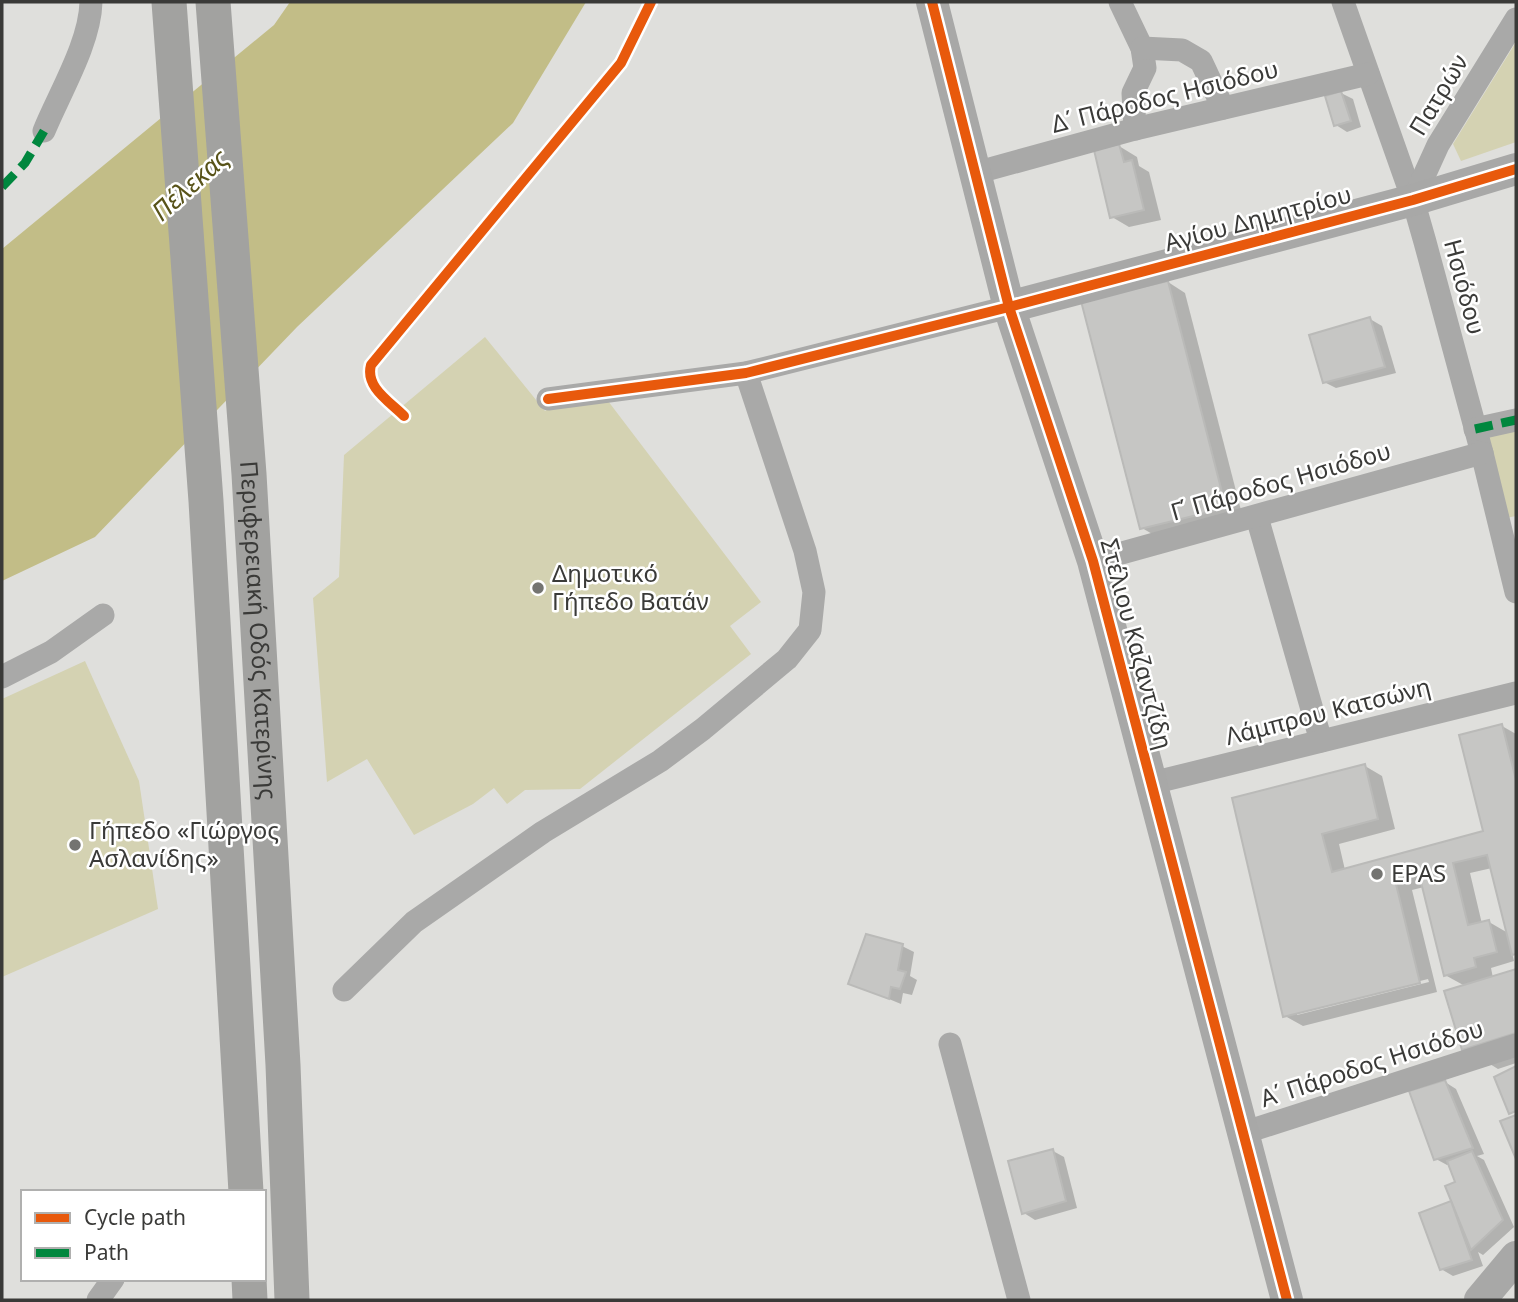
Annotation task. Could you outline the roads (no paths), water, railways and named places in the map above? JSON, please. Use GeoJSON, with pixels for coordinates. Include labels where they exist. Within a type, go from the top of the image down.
{"type":"FeatureCollection","features":[{"type":"Feature","properties":{"kind":"main road","name":"Περιφερειακή Οδός Κατερίνης"},"geometry":{"type":"LineString","coordinates":[[213,2],[249,474],[283,1065],[292,1300]]}},
{"type":"Feature","properties":{"kind":"main road","name":"Περιφερειακή Οδός Κατερίνης"},"geometry":{"type":"LineString","coordinates":[[170,7],[206,501],[246,1190]]}},
{"type":"Feature","properties":{"kind":"main road"},"geometry":{"type":"LineString","coordinates":[[250,1281],[250,1300]]}},
{"type":"Feature","properties":{"kind":"street"},"geometry":{"type":"LineString","coordinates":[[44,131],[91,17],[91,2]]}},
{"type":"Feature","properties":{"kind":"street","name":"Στέλιου Καζαντζίδη"},"geometry":{"type":"LineString","coordinates":[[932,2],[1009,307],[1093,561],[1287,1300]]}},
{"type":"Feature","properties":{"kind":"street"},"geometry":{"type":"LineString","coordinates":[[1120,2],[1142,48],[1145,68],[1133,93],[1135,129]]}},
{"type":"Feature","properties":{"kind":"street","name":"Ησιόδου"},"geometry":{"type":"LineString","coordinates":[[1343,2],[1413,200],[1475,429],[1510,535],[1516,592]]}},
{"type":"Feature","properties":{"kind":"street","name":"Πατρών"},"geometry":{"type":"LineString","coordinates":[[1413,200],[1438,145],[1516,19]]}},
{"type":"Feature","properties":{"kind":"street"},"geometry":{"type":"LineString","coordinates":[[1142,48],[1182,50],[1200,61],[1223,108]]}},
{"type":"Feature","properties":{"kind":"street","name":"Δ΄ Πάροδος Ησιόδου"},"geometry":{"type":"LineString","coordinates":[[975,173],[1135,129],[1368,74]]}},
{"type":"Feature","properties":{"kind":"street","name":"Αγίου Δημητρίου"},"geometry":{"type":"LineString","coordinates":[[1009,307],[1413,200],[1516,169]]}},
{"type":"Feature","properties":{"kind":"street"},"geometry":{"type":"LineString","coordinates":[[548,399],[746,373],[1009,307]]}},
{"type":"Feature","properties":{"kind":"street"},"geometry":{"type":"LineString","coordinates":[[344,990],[414,922],[543,832],[660,761],[703,729],[787,659],[810,629],[814,592],[805,551],[746,373]]}},
{"type":"Feature","properties":{"kind":"street"},"geometry":{"type":"LineString","coordinates":[[1475,429],[1516,420]]}},
{"type":"Feature","properties":{"kind":"street","name":"Γ΄ Πάροδος Ησιόδου"},"geometry":{"type":"LineString","coordinates":[[1093,561],[1482,453]]}},
{"type":"Feature","properties":{"kind":"street"},"geometry":{"type":"LineString","coordinates":[[1257,517],[1321,741]]}},
{"type":"Feature","properties":{"kind":"street"},"geometry":{"type":"LineString","coordinates":[[2,677],[51,652],[103,615]]}},
{"type":"Feature","properties":{"kind":"street","name":"Λάμπρου Κατσώνη"},"geometry":{"type":"LineString","coordinates":[[1152,783],[1516,693]]}},
{"type":"Feature","properties":{"kind":"street"},"geometry":{"type":"LineString","coordinates":[[950,1044],[1019,1300]]}},
{"type":"Feature","properties":{"kind":"street","name":"Α΄ Πάροδος Ησιόδου"},"geometry":{"type":"LineString","coordinates":[[1243,1133],[1516,1045]]}},
{"type":"Feature","properties":{"kind":"street"},"geometry":{"type":"LineString","coordinates":[[1480,1300],[1516,1257]]}},
{"type":"Feature","properties":{"kind":"street"},"geometry":{"type":"LineString","coordinates":[[98,1300],[112,1281]]}},
{"type":"Feature","properties":{"kind":"water","name":"Πέλεκας"},"geometry":{"type":"Polygon","coordinates":[[[290,2],[586,2],[513,123],[297,327],[95,537],[2,581],[2,249],[274,25],[290,2]]]}},
{"type":"Feature","properties":{"kind":"place","name":"Δημοτικό Γήπεδο Βατάν"},"geometry":{"type":"Point","coordinates":[538,588]}},
{"type":"Feature","properties":{"kind":"place","name":"Γήπεδο «Γιώργος Ασλανίδης»"},"geometry":{"type":"Point","coordinates":[75,845]}},
{"type":"Feature","properties":{"kind":"place","name":"EPAS"},"geometry":{"type":"Point","coordinates":[1377,874]}}]}
